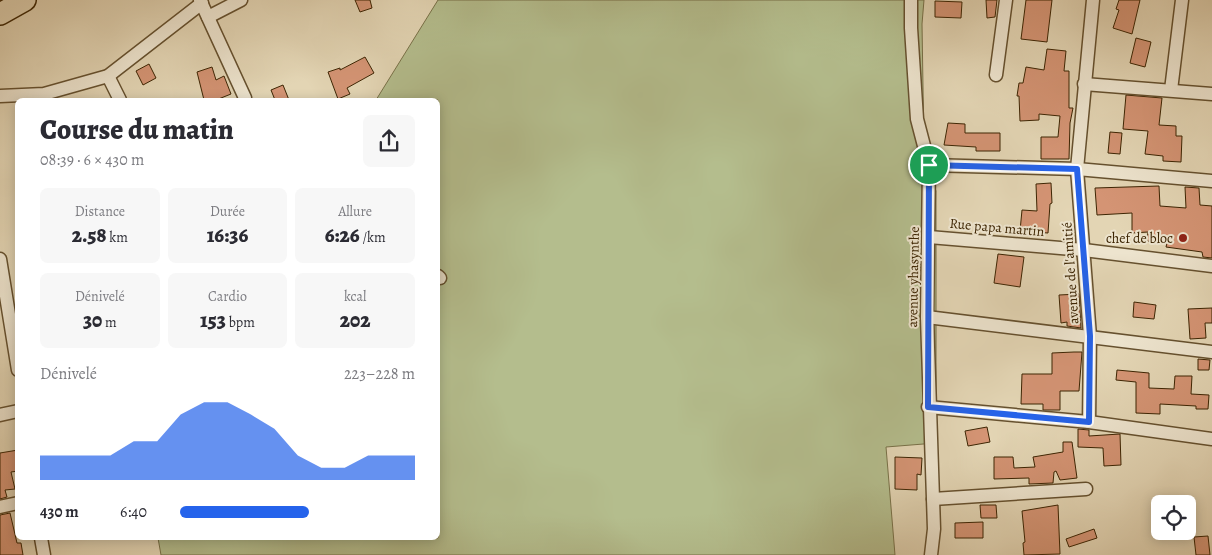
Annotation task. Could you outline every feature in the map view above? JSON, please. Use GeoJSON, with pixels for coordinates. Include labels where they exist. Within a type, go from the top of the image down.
{"type":"FeatureCollection","features":[{"type":"Feature","properties":{"kind":"street"},"geometry":{"type":"LineString","coordinates":[[208,16],[241,0]]}},
{"type":"Feature","properties":{"kind":"street","name":"avenue yhasynthe"},"geometry":{"type":"LineString","coordinates":[[911,0],[917,119],[929,165],[928,407],[934,529],[931,555]]}},
{"type":"Feature","properties":{"kind":"street"},"geometry":{"type":"LineString","coordinates":[[996,75],[1006,0]]}},
{"type":"Feature","properties":{"kind":"street","name":"avenue de l'amitié"},"geometry":{"type":"LineString","coordinates":[[1089,422],[1090,336],[1077,169],[1093,0]]}},
{"type":"Feature","properties":{"kind":"street"},"geometry":{"type":"LineString","coordinates":[[1170,90],[1182,0]]}},
{"type":"Feature","properties":{"kind":"street"},"geometry":{"type":"LineString","coordinates":[[0,96],[45,97],[108,76],[201,2],[243,98]]}},
{"type":"Feature","properties":{"kind":"street"},"geometry":{"type":"LineString","coordinates":[[108,76],[119,98]]}},
{"type":"Feature","properties":{"kind":"street"},"geometry":{"type":"LineString","coordinates":[[1084,84],[1212,94]]}},
{"type":"Feature","properties":{"kind":"street"},"geometry":{"type":"LineString","coordinates":[[929,165],[1077,169],[1212,181]]}},
{"type":"Feature","properties":{"kind":"street","name":"Rue papa martin"},"geometry":{"type":"LineString","coordinates":[[929,237],[1084,250],[1212,266]]}},
{"type":"Feature","properties":{"kind":"street"},"geometry":{"type":"LineString","coordinates":[[0,259],[6,329],[15,360]]}},
{"type":"Feature","properties":{"kind":"street"},"geometry":{"type":"LineString","coordinates":[[927,317],[1212,352]]}},
{"type":"Feature","properties":{"kind":"street"},"geometry":{"type":"LineString","coordinates":[[928,407],[1089,422],[1212,439]]}},
{"type":"Feature","properties":{"kind":"street"},"geometry":{"type":"LineString","coordinates":[[0,414],[15,412]]}},
{"type":"Feature","properties":{"kind":"street"},"geometry":{"type":"LineString","coordinates":[[933,499],[1086,489]]}},
{"type":"Feature","properties":{"kind":"street"},"geometry":{"type":"LineString","coordinates":[[0,507],[15,504]]}},
{"type":"Feature","properties":{"kind":"street"},"geometry":{"type":"LineString","coordinates":[[41,540],[44,555]]}},
{"type":"Feature","properties":{"kind":"green space"},"geometry":{"type":"Polygon","coordinates":[[[438,0],[924,0],[922,24],[924,151],[936,191],[936,443],[886,447],[895,555],[161,555],[158,540],[440,540],[440,98],[377,98],[438,0]]]}},
{"type":"Feature","properties":{"kind":"building"},"geometry":{"type":"Polygon","coordinates":[[[355,0],[370,0],[372,8],[360,12],[355,0]]]}},
{"type":"Feature","properties":{"kind":"building"},"geometry":{"type":"Polygon","coordinates":[[[986,0],[997,0],[995,17],[987,18],[986,0]]]}},
{"type":"Feature","properties":{"kind":"building"},"geometry":{"type":"Polygon","coordinates":[[[1026,0],[1052,0],[1047,42],[1021,39],[1026,0]]]}},
{"type":"Feature","properties":{"kind":"building"},"geometry":{"type":"Polygon","coordinates":[[[1119,0],[1140,0],[1132,34],[1113,28],[1119,10],[1116,9],[1119,0]]]}},
{"type":"Feature","properties":{"kind":"building"},"geometry":{"type":"Polygon","coordinates":[[[935,1],[962,2],[961,18],[935,17],[935,1]]]}},
{"type":"Feature","properties":{"kind":"building"},"geometry":{"type":"Polygon","coordinates":[[[1136,38],[1151,42],[1145,67],[1130,63],[1136,38]]]}},
{"type":"Feature","properties":{"kind":"building"},"geometry":{"type":"Polygon","coordinates":[[[1047,49],[1066,51],[1064,71],[1069,71],[1069,108],[1073,108],[1070,123],[1069,159],[1041,159],[1041,137],[1058,137],[1060,116],[1039,114],[1039,120],[1020,121],[1019,96],[1017,96],[1019,83],[1023,83],[1026,67],[1044,70],[1047,49]]]}},
{"type":"Feature","properties":{"kind":"building"},"geometry":{"type":"Polygon","coordinates":[[[365,57],[374,73],[347,88],[350,94],[338,98],[328,72],[340,68],[340,70],[365,57]]]}},
{"type":"Feature","properties":{"kind":"building"},"geometry":{"type":"Polygon","coordinates":[[[149,64],[156,78],[143,85],[136,71],[149,64]]]}},
{"type":"Feature","properties":{"kind":"building"},"geometry":{"type":"Polygon","coordinates":[[[212,67],[216,80],[224,76],[231,94],[221,98],[204,98],[197,72],[212,67]]]}},
{"type":"Feature","properties":{"kind":"building"},"geometry":{"type":"Polygon","coordinates":[[[283,85],[288,98],[274,98],[271,90],[283,85]]]}},
{"type":"Feature","properties":{"kind":"building"},"geometry":{"type":"Polygon","coordinates":[[[1126,95],[1162,98],[1159,125],[1176,126],[1176,136],[1182,136],[1181,162],[1163,161],[1163,156],[1145,154],[1148,131],[1123,129],[1126,95]]]}},
{"type":"Feature","properties":{"kind":"building"},"geometry":{"type":"Polygon","coordinates":[[[948,123],[965,124],[965,133],[1000,133],[1000,151],[976,151],[976,147],[944,145],[948,123]]]}},
{"type":"Feature","properties":{"kind":"building"},"geometry":{"type":"Polygon","coordinates":[[[1110,132],[1122,133],[1120,154],[1108,153],[1110,132]]]}},
{"type":"Feature","properties":{"kind":"building"},"geometry":{"type":"Polygon","coordinates":[[[1051,183],[1052,203],[1050,204],[1048,233],[1020,231],[1022,210],[1037,211],[1036,184],[1051,183]]]}},
{"type":"Feature","properties":{"kind":"building"},"geometry":{"type":"Polygon","coordinates":[[[1159,186],[1160,206],[1186,208],[1185,187],[1199,188],[1200,205],[1212,206],[1212,258],[1203,257],[1202,252],[1166,247],[1167,243],[1147,241],[1148,232],[1132,233],[1132,213],[1097,215],[1095,188],[1159,186]]]}},
{"type":"Feature","properties":{"kind":"building"},"geometry":{"type":"Polygon","coordinates":[[[998,254],[1024,257],[1020,287],[994,283],[998,254]]]}},
{"type":"Feature","properties":{"kind":"building"},"geometry":{"type":"Polygon","coordinates":[[[1079,294],[1081,328],[1067,326],[1067,322],[1061,323],[1059,295],[1079,294]]]}},
{"type":"Feature","properties":{"kind":"building"},"geometry":{"type":"Polygon","coordinates":[[[1134,302],[1156,305],[1154,319],[1133,317],[1134,302]]]}},
{"type":"Feature","properties":{"kind":"building"},"geometry":{"type":"Polygon","coordinates":[[[1212,308],[1212,323],[1205,323],[1206,338],[1190,339],[1188,309],[1212,308]]]}},
{"type":"Feature","properties":{"kind":"building"},"geometry":{"type":"Polygon","coordinates":[[[1082,352],[1079,391],[1060,391],[1060,410],[1043,410],[1043,404],[1021,404],[1022,374],[1052,374],[1052,353],[1082,352]]]}},
{"type":"Feature","properties":{"kind":"building"},"geometry":{"type":"Polygon","coordinates":[[[1198,359],[1210,360],[1209,370],[1198,370],[1198,359]]]}},
{"type":"Feature","properties":{"kind":"building"},"geometry":{"type":"Polygon","coordinates":[[[1117,370],[1149,373],[1149,388],[1174,389],[1175,376],[1192,376],[1191,394],[1209,395],[1208,409],[1196,409],[1196,406],[1160,404],[1160,414],[1136,413],[1136,382],[1116,380],[1117,370]]]}},
{"type":"Feature","properties":{"kind":"building"},"geometry":{"type":"Polygon","coordinates":[[[987,427],[990,442],[968,446],[965,431],[987,427]]]}},
{"type":"Feature","properties":{"kind":"building"},"geometry":{"type":"Polygon","coordinates":[[[1078,429],[1089,430],[1089,436],[1120,434],[1121,465],[1104,466],[1103,448],[1078,447],[1078,429]]]}},
{"type":"Feature","properties":{"kind":"building"},"geometry":{"type":"Polygon","coordinates":[[[1063,442],[1072,442],[1077,478],[1060,480],[1056,471],[1054,472],[1053,483],[1029,484],[1029,478],[994,479],[994,457],[1013,457],[1014,468],[1035,467],[1033,457],[1063,452],[1063,442]]]}},
{"type":"Feature","properties":{"kind":"building"},"geometry":{"type":"Polygon","coordinates":[[[15,450],[15,471],[11,472],[15,489],[5,490],[7,497],[0,499],[0,453],[15,450]]]}},
{"type":"Feature","properties":{"kind":"building"},"geometry":{"type":"Polygon","coordinates":[[[895,457],[922,458],[921,475],[917,474],[917,490],[895,489],[895,457]]]}},
{"type":"Feature","properties":{"kind":"building"},"geometry":{"type":"Polygon","coordinates":[[[980,505],[996,505],[997,518],[981,518],[980,505]]]}},
{"type":"Feature","properties":{"kind":"building"},"geometry":{"type":"Polygon","coordinates":[[[1058,505],[1060,554],[1024,555],[1023,543],[1025,542],[1022,511],[1058,505]]]}},
{"type":"Feature","properties":{"kind":"building"},"geometry":{"type":"Polygon","coordinates":[[[10,513],[15,540],[17,543],[21,543],[23,555],[0,555],[0,515],[10,513]]]}},
{"type":"Feature","properties":{"kind":"building"},"geometry":{"type":"Polygon","coordinates":[[[983,522],[983,538],[955,538],[955,523],[983,522]]]}},
{"type":"Feature","properties":{"kind":"building"},"geometry":{"type":"Polygon","coordinates":[[[1094,529],[1097,538],[1069,547],[1066,539],[1094,529]]]}},
{"type":"Feature","properties":{"kind":"building"},"geometry":{"type":"Polygon","coordinates":[[[1208,536],[1210,555],[1196,555],[1194,540],[1196,537],[1208,536]]]}},
{"type":"Feature","properties":{"kind":"place","name":"chef de bloc"},"geometry":{"type":"Point","coordinates":[1183,238]}},
{"type":"Feature","properties":{"kind":"route"},"geometry":{"type":"LineString","coordinates":[[929,165],[1077,169],[1090,336],[1089,422],[928,407],[929,165]]}}]}
